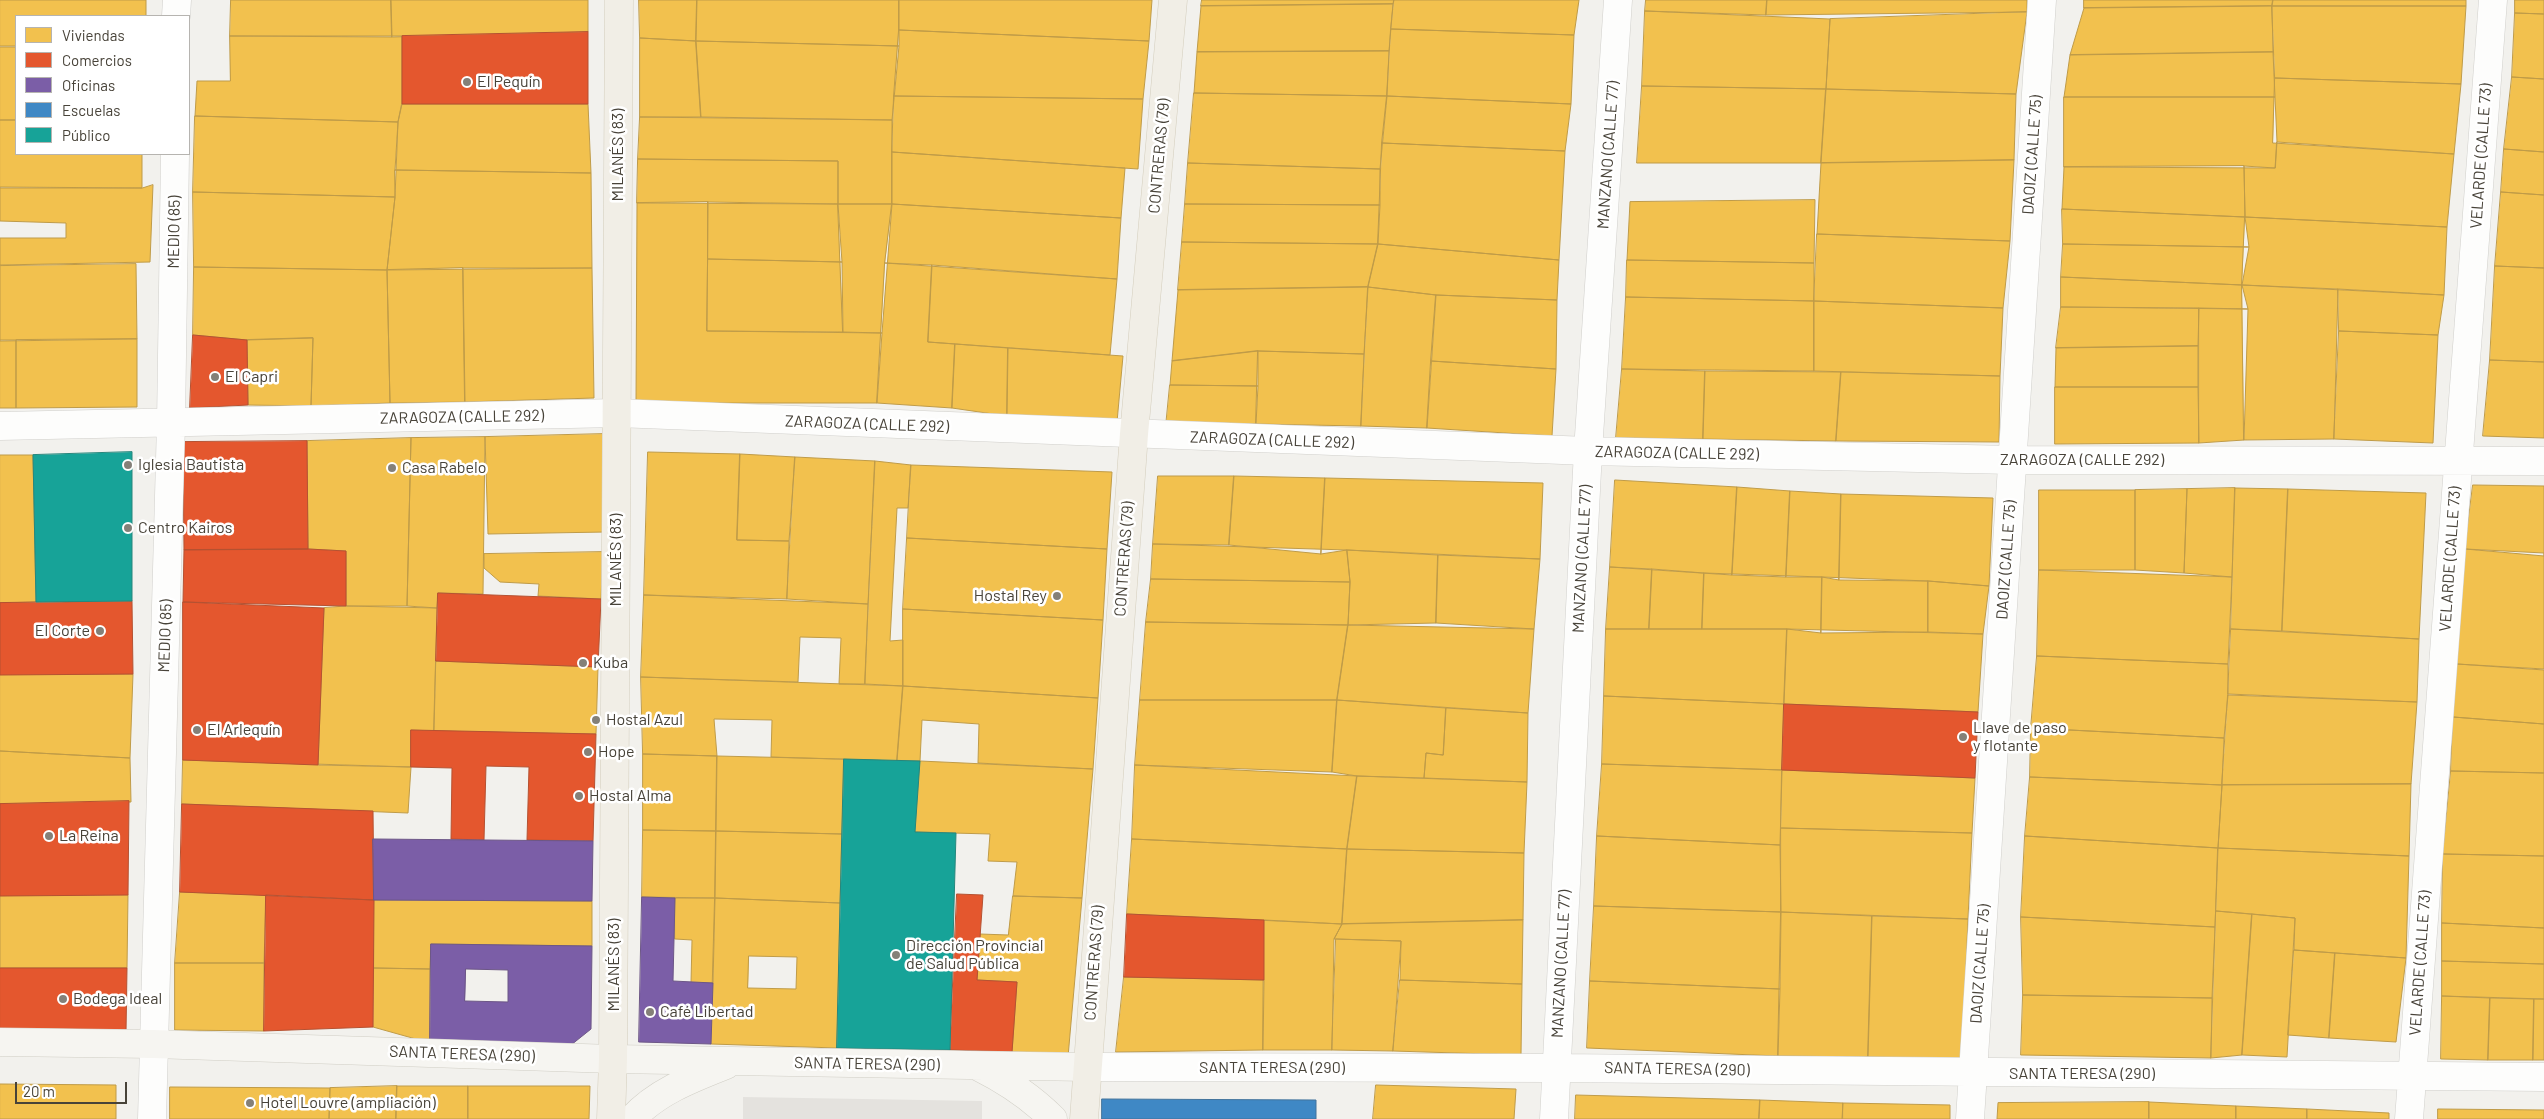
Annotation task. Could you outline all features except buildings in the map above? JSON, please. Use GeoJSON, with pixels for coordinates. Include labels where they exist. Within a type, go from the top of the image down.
{"type":"FeatureCollection","features":[{"type":"Feature","properties":{"kind":"main road","name":"MILANÉS (83)"},"geometry":{"type":"LineString","coordinates":[[611,1119],[613,1059],[619,0]]}},
{"type":"Feature","properties":{"kind":"main road","name":"CONTRERAS (79)"},"geometry":{"type":"LineString","coordinates":[[1084,1119],[1134,434],[1173,0]]}},
{"type":"Feature","properties":{"kind":"street"},"geometry":{"type":"LineString","coordinates":[[176,15],[177,0]]}},
{"type":"Feature","properties":{"kind":"street","name":"MANZANO (CALLE 77)"},"geometry":{"type":"LineString","coordinates":[[1554,1119],[1588,451],[1618,0]]}},
{"type":"Feature","properties":{"kind":"street","name":"DAOIZ (CALLE 75)"},"geometry":{"type":"LineString","coordinates":[[1970,1119],[2042,0]]}},
{"type":"Feature","properties":{"kind":"street","name":"VELARDE (CALLE 73)"},"geometry":{"type":"LineString","coordinates":[[2409,1119],[2493,0]]}},
{"type":"Feature","properties":{"kind":"street","name":"MEDIO (85)"},"geometry":{"type":"LineString","coordinates":[[152,1119],[171,423],[175,155]]}},
{"type":"Feature","properties":{"kind":"street","name":"ZARAGOZA (CALLE 292)"},"geometry":{"type":"LineString","coordinates":[[0,426],[617,413],[1588,451],[2013,460],[2544,460]]}},
{"type":"Feature","properties":{"kind":"street","name":"SANTA TERESA (290)"},"geometry":{"type":"LineString","coordinates":[[0,1042],[153,1044],[734,1062],[1087,1067],[1556,1068],[2544,1077]]}},
{"type":"Feature","properties":{"kind":"street"},"geometry":{"type":"LineString","coordinates":[[632,1119],[642,1108],[667,1092],[698,1076],[734,1062]]}},
{"type":"Feature","properties":{"kind":"street"},"geometry":{"type":"LineString","coordinates":[[976,1065],[1003,1079],[1029,1097],[1052,1119]]}},
{"type":"Feature","properties":{"kind":"shaded area"},"geometry":{"type":"Polygon","coordinates":[[[743,1097],[982,1101],[982,1119],[743,1119],[743,1097]]]}},
{"type":"Feature","properties":{"kind":"place","name":"El Pequín"},"geometry":{"type":"Point","coordinates":[467,82]}},
{"type":"Feature","properties":{"kind":"place","name":"El Capri"},"geometry":{"type":"Point","coordinates":[215,377]}},
{"type":"Feature","properties":{"kind":"place","name":"Iglesia Bautista"},"geometry":{"type":"Point","coordinates":[128,465]}},
{"type":"Feature","properties":{"kind":"place","name":"Casa Rabelo"},"geometry":{"type":"Point","coordinates":[392,468]}},
{"type":"Feature","properties":{"kind":"place","name":"Centro Kairos"},"geometry":{"type":"Point","coordinates":[128,528]}},
{"type":"Feature","properties":{"kind":"place","name":"Hostal Rey"},"geometry":{"type":"Point","coordinates":[1057,596]}},
{"type":"Feature","properties":{"kind":"place","name":"El Corte"},"geometry":{"type":"Point","coordinates":[100,631]}},
{"type":"Feature","properties":{"kind":"place","name":"Kuba"},"geometry":{"type":"Point","coordinates":[583,663]}},
{"type":"Feature","properties":{"kind":"place","name":"Hostal Azul"},"geometry":{"type":"Point","coordinates":[596,720]}},
{"type":"Feature","properties":{"kind":"place","name":"El Arlequín"},"geometry":{"type":"Point","coordinates":[197,730]}},
{"type":"Feature","properties":{"kind":"place","name":"Llave de paso y flotante"},"geometry":{"type":"Point","coordinates":[1963,737]}},
{"type":"Feature","properties":{"kind":"place","name":"Hope"},"geometry":{"type":"Point","coordinates":[588,752]}},
{"type":"Feature","properties":{"kind":"place","name":"Hostal Alma"},"geometry":{"type":"Point","coordinates":[579,796]}},
{"type":"Feature","properties":{"kind":"place","name":"La Reina"},"geometry":{"type":"Point","coordinates":[49,836]}},
{"type":"Feature","properties":{"kind":"place","name":"Dirección Provincial de Salud Pública"},"geometry":{"type":"Point","coordinates":[896,955]}},
{"type":"Feature","properties":{"kind":"place","name":"Bodega Ideal"},"geometry":{"type":"Point","coordinates":[63,999]}},
{"type":"Feature","properties":{"kind":"place","name":"Café Libertad"},"geometry":{"type":"Point","coordinates":[650,1012]}},
{"type":"Feature","properties":{"kind":"place","name":"Hotel Louvre (ampliación)"},"geometry":{"type":"Point","coordinates":[250,1103]}}]}
